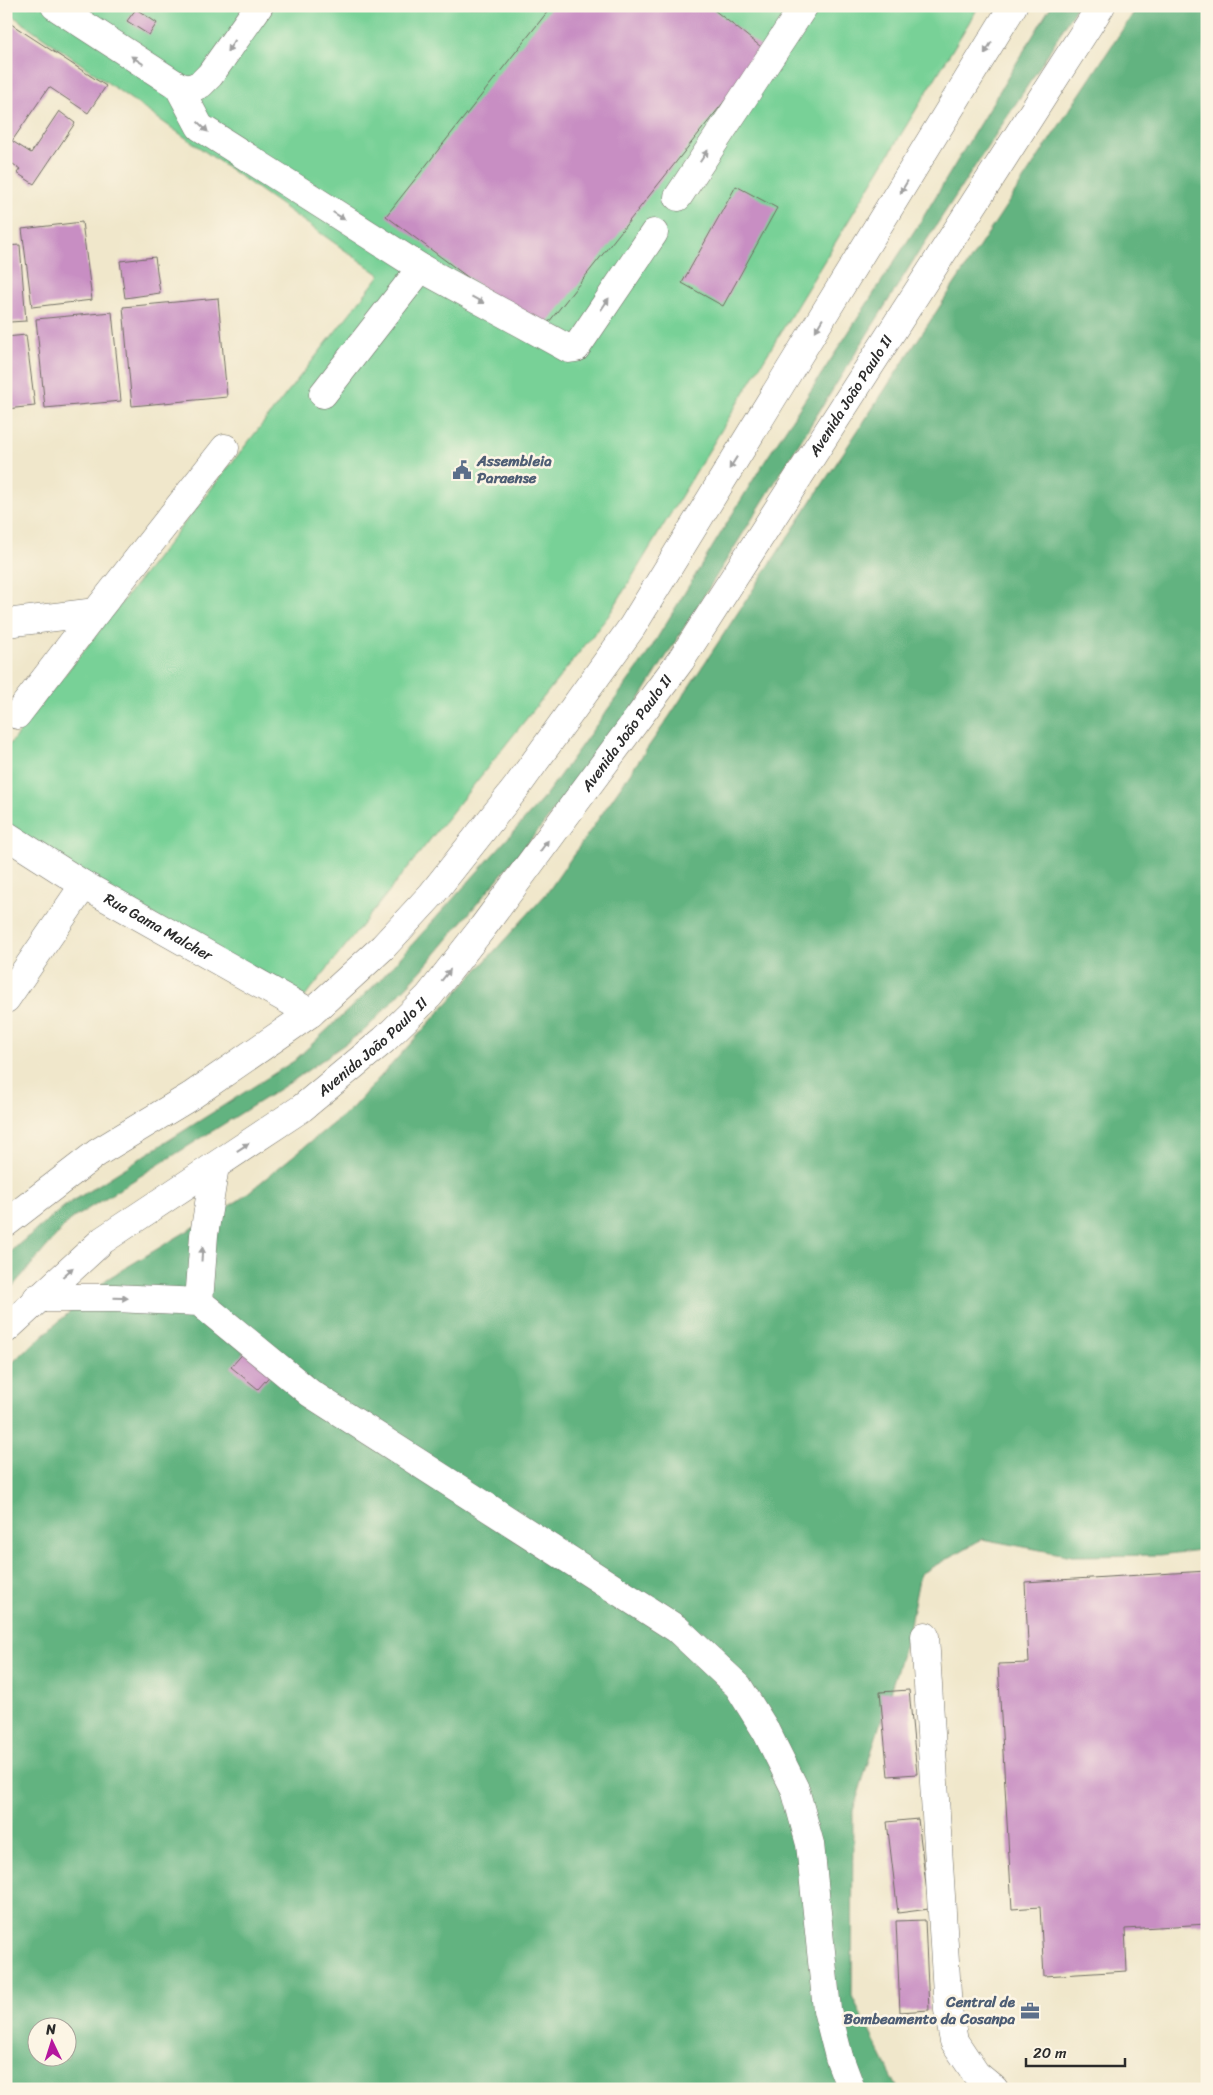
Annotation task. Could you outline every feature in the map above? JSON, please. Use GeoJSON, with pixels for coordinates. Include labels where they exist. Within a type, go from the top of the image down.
{"type":"FeatureCollection","features":[{"type":"Feature","properties":{"kind":"main road"},"geometry":{"type":"LineString","coordinates":[[55,6],[178,86],[189,89],[201,84],[210,75],[259,6]]}},
{"type":"Feature","properties":{"kind":"main road"},"geometry":{"type":"LineString","coordinates":[[678,197],[804,6]]}},
{"type":"Feature","properties":{"kind":"main road"},"geometry":{"type":"LineString","coordinates":[[6,1224],[97,1153],[192,1096],[311,1014],[383,947],[432,894],[516,788],[632,627],[1014,6]]}},
{"type":"Feature","properties":{"kind":"main road","name":"Avenida João Paulo II"},"geometry":{"type":"LineString","coordinates":[[6,1329],[103,1240],[302,1108],[384,1040],[429,996],[483,928],[681,660],[1101,6]]}},
{"type":"Feature","properties":{"kind":"main road"},"geometry":{"type":"LineString","coordinates":[[178,86],[200,128],[421,268],[568,349],[576,348],[654,233]]}},
{"type":"Feature","properties":{"kind":"main road"},"geometry":{"type":"LineString","coordinates":[[323,394],[421,268]]}},
{"type":"Feature","properties":{"kind":"main road"},"geometry":{"type":"LineString","coordinates":[[16,715],[225,448]]}},
{"type":"Feature","properties":{"kind":"main road"},"geometry":{"type":"LineString","coordinates":[[6,623],[96,612]]}},
{"type":"Feature","properties":{"kind":"main road","name":"Rua Gama Malcher"},"geometry":{"type":"LineString","coordinates":[[6,835],[84,885],[311,1014]]}},
{"type":"Feature","properties":{"kind":"main road"},"geometry":{"type":"LineString","coordinates":[[6,999],[84,885]]}},
{"type":"Feature","properties":{"kind":"main road"},"geometry":{"type":"LineString","coordinates":[[199,1302],[204,1234],[215,1166]]}},
{"type":"Feature","properties":{"kind":"main road"},"geometry":{"type":"LineString","coordinates":[[38,1298],[115,1298],[199,1302],[310,1393],[677,1629],[738,1686],[766,1731],[796,1789],[810,1844],[827,2010],[839,2057],[851,2089]]}},
{"type":"Feature","properties":{"kind":"main road"},"geometry":{"type":"LineString","coordinates":[[925,1636],[948,2010],[954,2041],[976,2074],[994,2089]]}},
{"type":"Feature","properties":{"kind":"green space","name":"Assembleia Paraense"},"geometry":{"type":"Polygon","coordinates":[[[6,6],[979,6],[609,615],[300,1003],[6,827],[6,749],[380,275],[6,11],[6,6]]]}},
{"type":"Feature","properties":{"kind":"green space"},"geometry":{"type":"Polygon","coordinates":[[[1051,6],[1077,6],[1041,65],[913,261],[634,708],[541,827],[421,971],[366,1029],[294,1080],[70,1220],[6,1294],[6,1255],[65,1206],[294,1061],[381,979],[542,800],[645,658],[758,472],[922,219],[1051,6]]]}},
{"type":"Feature","properties":{"kind":"green space"},"geometry":{"type":"Polygon","coordinates":[[[1138,6],[1207,6],[1207,1549],[1161,1555],[1072,1556],[982,1539],[920,1574],[908,1634],[853,1811],[852,1996],[898,2089],[6,2089],[6,1368],[107,1279],[239,1200],[352,1108],[547,893],[669,717],[1138,6]]]}},
{"type":"Feature","properties":{"kind":"building"},"geometry":{"type":"Polygon","coordinates":[[[552,6],[709,6],[765,50],[541,332],[386,216],[552,6]]]}},
{"type":"Feature","properties":{"kind":"building"},"geometry":{"type":"Polygon","coordinates":[[[136,9],[157,23],[149,35],[127,21],[136,9]]]}},
{"type":"Feature","properties":{"kind":"building"},"geometry":{"type":"Polygon","coordinates":[[[11,24],[106,86],[88,113],[49,87],[12,141],[31,153],[59,111],[75,123],[34,184],[17,173],[20,169],[6,159],[6,30],[11,24]]]}},
{"type":"Feature","properties":{"kind":"building"},"geometry":{"type":"Polygon","coordinates":[[[736,186],[777,208],[723,306],[682,283],[736,186]]]}},
{"type":"Feature","properties":{"kind":"building"},"geometry":{"type":"Polygon","coordinates":[[[82,222],[92,300],[32,307],[22,229],[82,222]]]}},
{"type":"Feature","properties":{"kind":"building"},"geometry":{"type":"Polygon","coordinates":[[[20,245],[26,321],[10,322],[6,281],[6,246],[20,245]]]}},
{"type":"Feature","properties":{"kind":"building"},"geometry":{"type":"Polygon","coordinates":[[[155,257],[160,293],[125,298],[120,261],[155,257]]]}},
{"type":"Feature","properties":{"kind":"building"},"geometry":{"type":"Polygon","coordinates":[[[218,298],[227,397],[132,406],[123,307],[218,298]]]}},
{"type":"Feature","properties":{"kind":"building"},"geometry":{"type":"Polygon","coordinates":[[[112,312],[121,401],[45,408],[36,319],[112,312]]]}},
{"type":"Feature","properties":{"kind":"building"},"geometry":{"type":"Polygon","coordinates":[[[26,335],[35,406],[6,409],[6,337],[26,335]]]}},
{"type":"Feature","properties":{"kind":"building"},"geometry":{"type":"Polygon","coordinates":[[[247,1349],[274,1371],[258,1389],[231,1367],[247,1349]]]}},
{"type":"Feature","properties":{"kind":"building"},"geometry":{"type":"Polygon","coordinates":[[[1207,1571],[1207,1924],[1125,1929],[1127,1971],[1044,1976],[1040,1907],[1012,1909],[998,1664],[1029,1663],[1025,1582],[1207,1571]]]}},
{"type":"Feature","properties":{"kind":"building"},"geometry":{"type":"Polygon","coordinates":[[[909,1690],[917,1774],[888,1776],[880,1692],[909,1690]]]}},
{"type":"Feature","properties":{"kind":"building"},"geometry":{"type":"Polygon","coordinates":[[[918,1819],[929,1909],[898,1913],[887,1822],[918,1819]]]}},
{"type":"Feature","properties":{"kind":"building"},"geometry":{"type":"Polygon","coordinates":[[[925,1920],[929,2010],[900,2012],[896,1921],[925,1920]]]}},
{"type":"Feature","properties":{"kind":"place","name":"Assembleia Paraense"},"geometry":{"type":"Point","coordinates":[462,470]}},
{"type":"Feature","properties":{"kind":"place","name":"Central de Bombeamento da Cosanpa"},"geometry":{"type":"Point","coordinates":[1030,2011]}}]}
